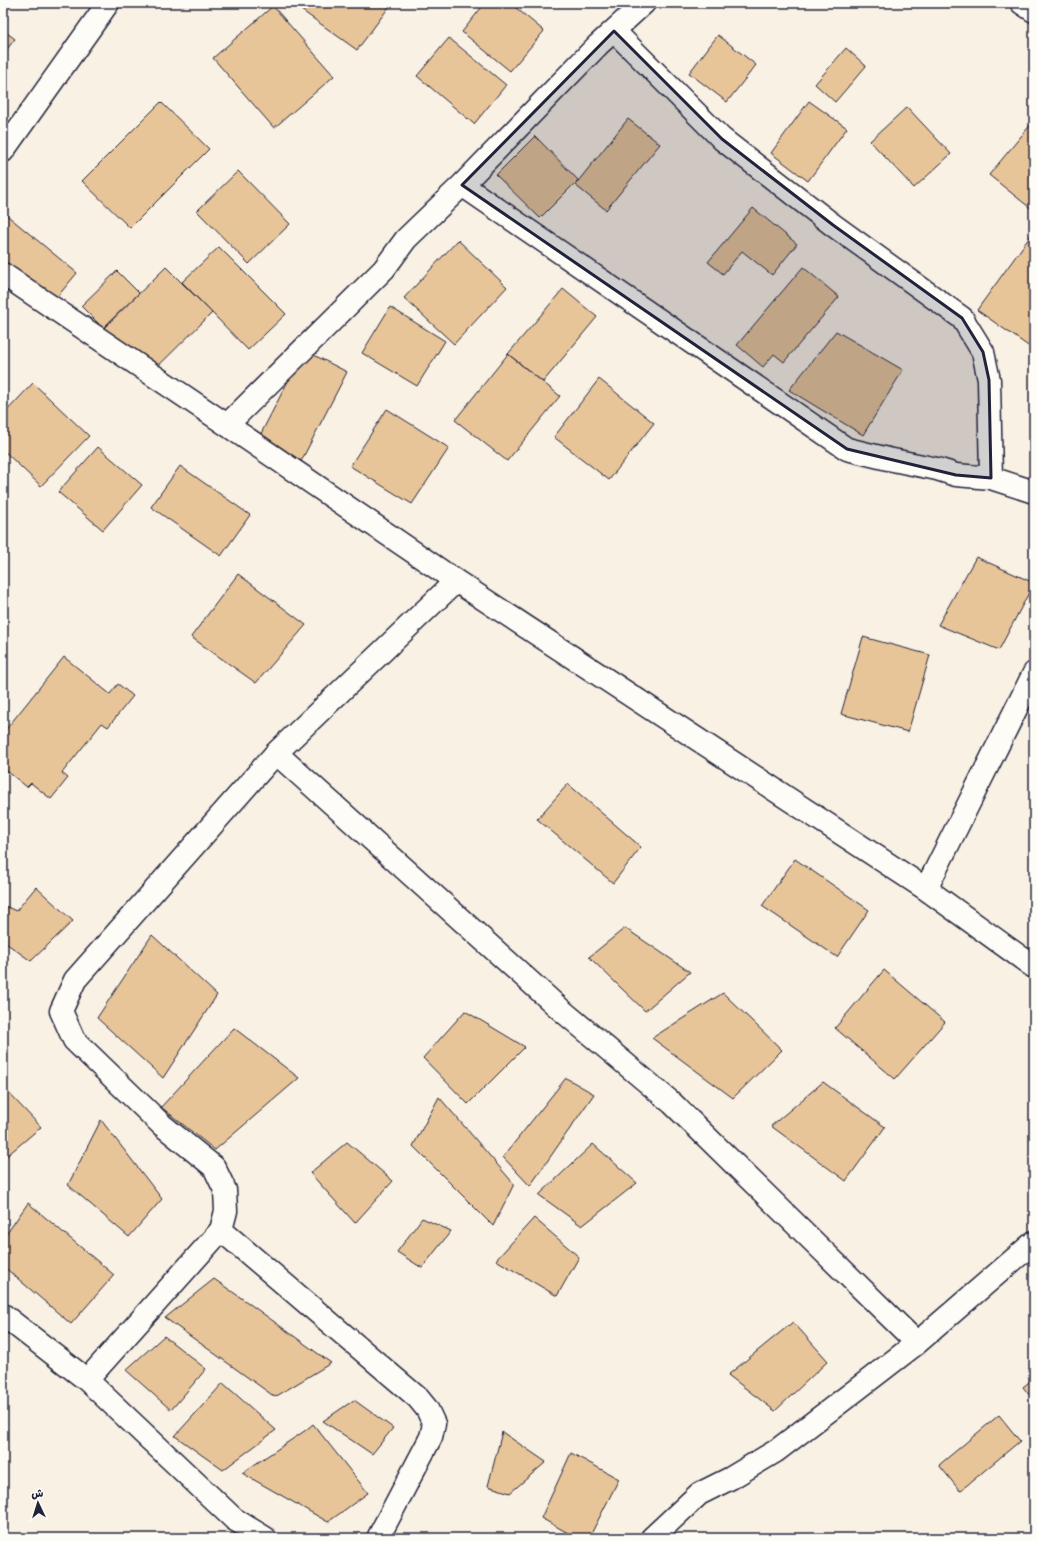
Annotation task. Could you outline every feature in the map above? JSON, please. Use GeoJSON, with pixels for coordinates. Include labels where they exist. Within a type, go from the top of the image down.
{"type":"FeatureCollection","features":[{"type":"Feature","properties":{"kind":"street"},"geometry":{"type":"LineString","coordinates":[[3,151],[108,3]]}},
{"type":"Feature","properties":{"kind":"street"},"geometry":{"type":"LineString","coordinates":[[227,425],[384,269],[406,239],[462,185],[598,45],[644,3]]}},
{"type":"Feature","properties":{"kind":"street"},"geometry":{"type":"LineString","coordinates":[[1022,3],[1034,11]]}},
{"type":"Feature","properties":{"kind":"street"},"geometry":{"type":"LineString","coordinates":[[614,31],[722,139],[833,225],[962,318],[983,352],[989,380],[991,478]]}},
{"type":"Feature","properties":{"kind":"street"},"geometry":{"type":"LineString","coordinates":[[462,185],[847,448],[888,459],[937,469],[956,476],[991,478],[1034,492]]}},
{"type":"Feature","properties":{"kind":"street"},"geometry":{"type":"LineString","coordinates":[[3,274],[456,581],[926,889],[1034,967]]}},
{"type":"Feature","properties":{"kind":"street"},"geometry":{"type":"LineString","coordinates":[[87,1380],[221,1230],[226,1211],[225,1190],[214,1167],[162,1125],[74,1040],[61,1011],[75,980],[276,753],[456,581]]}},
{"type":"Feature","properties":{"kind":"street"},"geometry":{"type":"LineString","coordinates":[[926,889],[1034,673]]}},
{"type":"Feature","properties":{"kind":"street"},"geometry":{"type":"LineString","coordinates":[[276,753],[559,1008],[672,1103],[917,1343]]}},
{"type":"Feature","properties":{"kind":"street"},"geometry":{"type":"LineString","coordinates":[[221,1230],[418,1398],[427,1409],[434,1424],[432,1437],[378,1538]]}},
{"type":"Feature","properties":{"kind":"street"},"geometry":{"type":"LineString","coordinates":[[652,1538],[699,1494],[731,1478],[776,1451],[917,1343],[1034,1242]]}},
{"type":"Feature","properties":{"kind":"street"},"geometry":{"type":"LineString","coordinates":[[3,1315],[87,1380],[234,1519],[265,1538]]}},
{"type":"Feature","properties":{"kind":"highlighted area"},"geometry":{"type":"Polygon","coordinates":[[[614,31],[722,139],[833,225],[962,318],[983,352],[989,380],[991,478],[956,475],[847,449],[462,185],[614,31]]]}},
{"type":"Feature","properties":{"kind":"building"},"geometry":{"type":"Polygon","coordinates":[[[300,3],[392,3],[357,50],[297,7],[300,3]]]}},
{"type":"Feature","properties":{"kind":"building"},"geometry":{"type":"Polygon","coordinates":[[[485,3],[510,3],[544,31],[510,71],[462,32],[485,3]]]}},
{"type":"Feature","properties":{"kind":"building"},"geometry":{"type":"Polygon","coordinates":[[[273,6],[334,76],[274,128],[213,58],[273,6]]]}},
{"type":"Feature","properties":{"kind":"building"},"geometry":{"type":"Polygon","coordinates":[[[3,30],[15,39],[3,54],[3,30]]]}},
{"type":"Feature","properties":{"kind":"building"},"geometry":{"type":"Polygon","coordinates":[[[718,35],[756,65],[727,102],[689,73],[718,35]]]}},
{"type":"Feature","properties":{"kind":"building"},"geometry":{"type":"Polygon","coordinates":[[[449,38],[506,85],[474,124],[417,76],[449,38]]]}},
{"type":"Feature","properties":{"kind":"building"},"geometry":{"type":"Polygon","coordinates":[[[846,48],[866,66],[835,102],[815,84],[846,48]]]}},
{"type":"Feature","properties":{"kind":"building"},"geometry":{"type":"Polygon","coordinates":[[[809,101],[847,128],[808,181],[771,153],[809,101]]]}},
{"type":"Feature","properties":{"kind":"building"},"geometry":{"type":"Polygon","coordinates":[[[161,102],[209,149],[130,228],[82,181],[161,102]]]}},
{"type":"Feature","properties":{"kind":"building"},"geometry":{"type":"Polygon","coordinates":[[[907,107],[951,154],[914,188],[870,141],[907,107]]]}},
{"type":"Feature","properties":{"kind":"building"},"geometry":{"type":"Polygon","coordinates":[[[628,119],[660,144],[606,210],[575,185],[628,119]]]}},
{"type":"Feature","properties":{"kind":"building"},"geometry":{"type":"Polygon","coordinates":[[[1032,123],[1034,125],[1034,211],[989,175],[1032,123]]]}},
{"type":"Feature","properties":{"kind":"building"},"geometry":{"type":"Polygon","coordinates":[[[535,136],[578,180],[540,218],[496,175],[535,136]]]}},
{"type":"Feature","properties":{"kind":"building"},"geometry":{"type":"Polygon","coordinates":[[[238,171],[290,224],[249,264],[197,211],[238,171]]]}},
{"type":"Feature","properties":{"kind":"building"},"geometry":{"type":"Polygon","coordinates":[[[753,208],[797,244],[772,275],[742,251],[723,274],[708,262],[753,208]]]}},
{"type":"Feature","properties":{"kind":"building"},"geometry":{"type":"Polygon","coordinates":[[[3,212],[77,273],[48,308],[3,272],[3,212]]]}},
{"type":"Feature","properties":{"kind":"building"},"geometry":{"type":"Polygon","coordinates":[[[1034,231],[1034,350],[977,310],[1034,231]]]}},
{"type":"Feature","properties":{"kind":"building"},"geometry":{"type":"Polygon","coordinates":[[[458,240],[507,287],[454,344],[404,298],[458,240]]]}},
{"type":"Feature","properties":{"kind":"building"},"geometry":{"type":"Polygon","coordinates":[[[219,247],[286,314],[248,350],[182,282],[219,247]]]}},
{"type":"Feature","properties":{"kind":"building"},"geometry":{"type":"Polygon","coordinates":[[[166,267],[212,313],[148,376],[102,330],[166,267]]]}},
{"type":"Feature","properties":{"kind":"building"},"geometry":{"type":"Polygon","coordinates":[[[803,267],[839,297],[784,362],[774,354],[763,367],[737,345],[803,267]]]}},
{"type":"Feature","properties":{"kind":"building"},"geometry":{"type":"Polygon","coordinates":[[[117,271],[139,293],[103,328],[81,306],[117,271]]]}},
{"type":"Feature","properties":{"kind":"building"},"geometry":{"type":"Polygon","coordinates":[[[563,289],[597,317],[543,382],[508,354],[563,289]]]}},
{"type":"Feature","properties":{"kind":"building"},"geometry":{"type":"Polygon","coordinates":[[[390,307],[445,341],[417,386],[362,353],[390,307]]]}},
{"type":"Feature","properties":{"kind":"building"},"geometry":{"type":"Polygon","coordinates":[[[836,331],[903,370],[863,435],[789,390],[836,331]]]}},
{"type":"Feature","properties":{"kind":"building"},"geometry":{"type":"Polygon","coordinates":[[[304,350],[347,372],[295,473],[252,451],[304,350]]]}},
{"type":"Feature","properties":{"kind":"building"},"geometry":{"type":"Polygon","coordinates":[[[508,354],[560,396],[507,461],[455,420],[508,354]]]}},
{"type":"Feature","properties":{"kind":"building"},"geometry":{"type":"Polygon","coordinates":[[[599,379],[654,423],[609,480],[554,437],[599,379]]]}},
{"type":"Feature","properties":{"kind":"building"},"geometry":{"type":"Polygon","coordinates":[[[33,383],[89,436],[41,486],[3,450],[3,415],[33,383]]]}},
{"type":"Feature","properties":{"kind":"building"},"geometry":{"type":"Polygon","coordinates":[[[387,409],[449,448],[412,504],[350,466],[387,409]]]}},
{"type":"Feature","properties":{"kind":"building"},"geometry":{"type":"Polygon","coordinates":[[[98,447],[142,485],[103,530],[58,492],[98,447]]]}},
{"type":"Feature","properties":{"kind":"building"},"geometry":{"type":"Polygon","coordinates":[[[180,466],[250,515],[221,556],[151,507],[180,466]]]}},
{"type":"Feature","properties":{"kind":"building"},"geometry":{"type":"Polygon","coordinates":[[[976,557],[1034,583],[999,650],[938,625],[976,557]]]}},
{"type":"Feature","properties":{"kind":"building"},"geometry":{"type":"Polygon","coordinates":[[[238,574],[306,625],[256,683],[191,637],[238,574]]]}},
{"type":"Feature","properties":{"kind":"building"},"geometry":{"type":"Polygon","coordinates":[[[863,637],[930,655],[908,732],[841,714],[863,637]]]}},
{"type":"Feature","properties":{"kind":"building"},"geometry":{"type":"Polygon","coordinates":[[[64,657],[110,694],[118,684],[133,696],[108,727],[102,723],[62,773],[68,778],[51,799],[31,783],[27,787],[3,768],[3,733],[64,657]]]}},
{"type":"Feature","properties":{"kind":"building"},"geometry":{"type":"Polygon","coordinates":[[[568,784],[641,847],[613,883],[537,819],[568,784]]]}},
{"type":"Feature","properties":{"kind":"building"},"geometry":{"type":"Polygon","coordinates":[[[795,859],[869,910],[837,957],[762,906],[795,859]]]}},
{"type":"Feature","properties":{"kind":"building"},"geometry":{"type":"Polygon","coordinates":[[[36,887],[73,921],[31,961],[3,941],[3,905],[16,911],[36,887]]]}},
{"type":"Feature","properties":{"kind":"building"},"geometry":{"type":"Polygon","coordinates":[[[625,928],[690,972],[645,1011],[589,957],[625,928]]]}},
{"type":"Feature","properties":{"kind":"building"},"geometry":{"type":"Polygon","coordinates":[[[152,935],[217,995],[163,1078],[97,1018],[152,935]]]}},
{"type":"Feature","properties":{"kind":"building"},"geometry":{"type":"Polygon","coordinates":[[[884,970],[945,1022],[895,1079],[835,1028],[884,970]]]}},
{"type":"Feature","properties":{"kind":"building"},"geometry":{"type":"Polygon","coordinates":[[[723,993],[782,1050],[733,1098],[652,1038],[723,993]]]}},
{"type":"Feature","properties":{"kind":"building"},"geometry":{"type":"Polygon","coordinates":[[[465,1011],[525,1047],[468,1104],[423,1058],[465,1011]]]}},
{"type":"Feature","properties":{"kind":"building"},"geometry":{"type":"Polygon","coordinates":[[[234,1028],[299,1078],[215,1150],[161,1107],[234,1028]]]}},
{"type":"Feature","properties":{"kind":"building"},"geometry":{"type":"Polygon","coordinates":[[[566,1078],[594,1094],[530,1186],[503,1157],[566,1078]]]}},
{"type":"Feature","properties":{"kind":"building"},"geometry":{"type":"Polygon","coordinates":[[[823,1082],[885,1127],[846,1181],[771,1126],[823,1082]]]}},
{"type":"Feature","properties":{"kind":"building"},"geometry":{"type":"Polygon","coordinates":[[[3,1087],[41,1127],[3,1159],[3,1087]]]}},
{"type":"Feature","properties":{"kind":"building"},"geometry":{"type":"Polygon","coordinates":[[[439,1097],[514,1184],[493,1226],[413,1146],[439,1097]]]}},
{"type":"Feature","properties":{"kind":"building"},"geometry":{"type":"Polygon","coordinates":[[[101,1120],[162,1199],[129,1237],[68,1185],[101,1120]]]}},
{"type":"Feature","properties":{"kind":"building"},"geometry":{"type":"Polygon","coordinates":[[[347,1142],[393,1181],[355,1223],[310,1173],[347,1142]]]}},
{"type":"Feature","properties":{"kind":"building"},"geometry":{"type":"Polygon","coordinates":[[[593,1144],[637,1183],[582,1226],[539,1195],[593,1144]]]}},
{"type":"Feature","properties":{"kind":"building"},"geometry":{"type":"Polygon","coordinates":[[[28,1203],[114,1275],[71,1324],[3,1266],[3,1239],[28,1203]]]}},
{"type":"Feature","properties":{"kind":"building"},"geometry":{"type":"Polygon","coordinates":[[[422,1218],[451,1231],[422,1268],[397,1252],[422,1218]]]}},
{"type":"Feature","properties":{"kind":"building"},"geometry":{"type":"Polygon","coordinates":[[[534,1218],[579,1257],[557,1296],[496,1260],[534,1218]]]}},
{"type":"Feature","properties":{"kind":"building"},"geometry":{"type":"Polygon","coordinates":[[[214,1279],[331,1363],[275,1397],[165,1318],[214,1279]]]}},
{"type":"Feature","properties":{"kind":"building"},"geometry":{"type":"Polygon","coordinates":[[[793,1322],[828,1361],[775,1411],[728,1375],[793,1322]]]}},
{"type":"Feature","properties":{"kind":"building"},"geometry":{"type":"Polygon","coordinates":[[[164,1336],[206,1369],[171,1410],[126,1370],[164,1336]]]}},
{"type":"Feature","properties":{"kind":"building"},"geometry":{"type":"Polygon","coordinates":[[[1034,1378],[1034,1401],[1023,1387],[1034,1378]]]}},
{"type":"Feature","properties":{"kind":"building"},"geometry":{"type":"Polygon","coordinates":[[[223,1383],[276,1430],[223,1470],[175,1436],[223,1383]]]}},
{"type":"Feature","properties":{"kind":"building"},"geometry":{"type":"Polygon","coordinates":[[[354,1400],[393,1428],[372,1454],[323,1421],[354,1400]]]}},
{"type":"Feature","properties":{"kind":"building"},"geometry":{"type":"Polygon","coordinates":[[[999,1415],[1020,1441],[960,1491],[939,1465],[999,1415]]]}},
{"type":"Feature","properties":{"kind":"building"},"geometry":{"type":"Polygon","coordinates":[[[313,1424],[368,1493],[328,1522],[242,1473],[313,1424]]]}},
{"type":"Feature","properties":{"kind":"building"},"geometry":{"type":"Polygon","coordinates":[[[502,1432],[546,1462],[510,1493],[488,1486],[502,1432]]]}},
{"type":"Feature","properties":{"kind":"building"},"geometry":{"type":"Polygon","coordinates":[[[571,1453],[619,1479],[589,1538],[577,1538],[541,1518],[571,1453]]]}}]}
